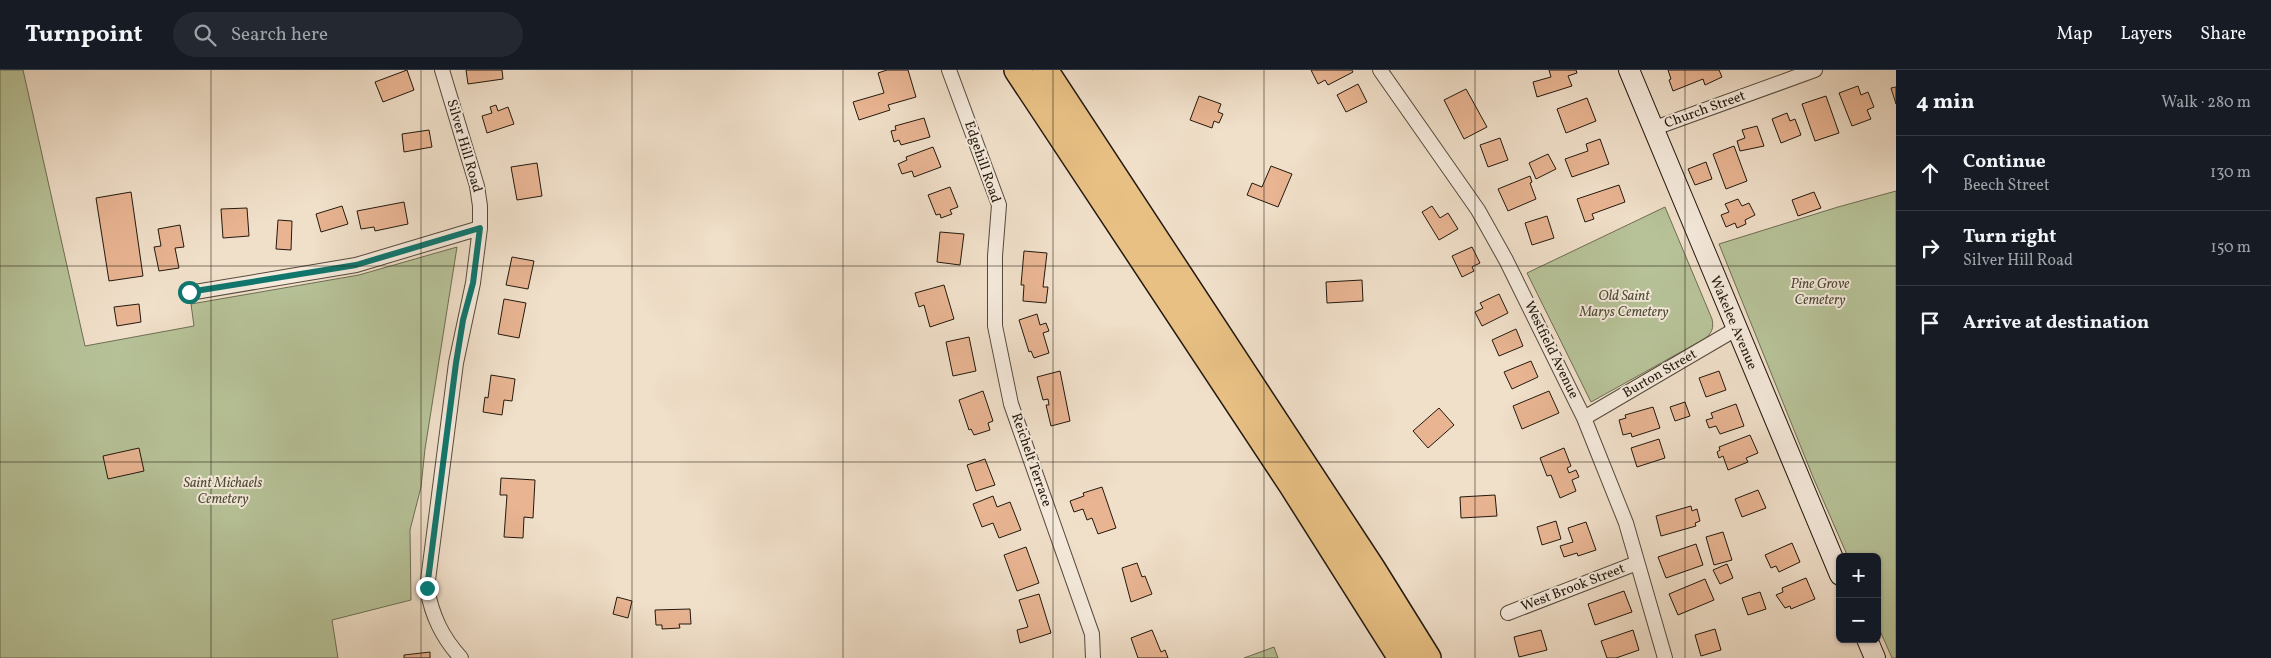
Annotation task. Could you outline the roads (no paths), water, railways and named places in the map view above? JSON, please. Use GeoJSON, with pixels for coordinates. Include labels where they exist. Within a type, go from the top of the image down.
{"type":"FeatureCollection","features":[{"type":"Feature","properties":{"kind":"highway"},"geometry":{"type":"LineString","coordinates":[[1045,70],[1372,568],[1428,658]]}},
{"type":"Feature","properties":{"kind":"highway"},"geometry":{"type":"LineString","coordinates":[[1019,73],[1286,476],[1401,658]]}},
{"type":"Feature","properties":{"kind":"highway"},"geometry":{"type":"LineString","coordinates":[[1372,568],[1447,658]]}},
{"type":"Feature","properties":{"kind":"main road","name":"Wakelee Avenue"},"geometry":{"type":"LineString","coordinates":[[1629,70],[1652,129],[1836,566]]}},
{"type":"Feature","properties":{"kind":"main road"},"geometry":{"type":"LineString","coordinates":[[1869,643],[1875,658]]}},
{"type":"Feature","properties":{"kind":"street","name":"Silver Hill Road"},"geometry":{"type":"LineString","coordinates":[[442,70],[477,186],[480,206],[480,228],[473,283],[463,320],[456,363],[427,588],[430,606],[437,626],[449,645],[461,658]]}},
{"type":"Feature","properties":{"kind":"street","name":"Edgehill Road"},"geometry":{"type":"LineString","coordinates":[[949,70],[999,205],[995,256]]}},
{"type":"Feature","properties":{"kind":"street","name":"Westfield Avenue"},"geometry":{"type":"LineString","coordinates":[[1380,70],[1478,210],[1506,260],[1584,418],[1623,514],[1665,658]]}},
{"type":"Feature","properties":{"kind":"street","name":"Church Street"},"geometry":{"type":"LineString","coordinates":[[1652,129],[1815,70]]}},
{"type":"Feature","properties":{"kind":"street"},"geometry":{"type":"LineString","coordinates":[[189,292],[356,265],[480,228]]}},
{"type":"Feature","properties":{"kind":"street","name":"Reichelt Terrace"},"geometry":{"type":"LineString","coordinates":[[995,256],[995,326],[1011,404],[1092,634],[1093,658]]}},
{"type":"Feature","properties":{"kind":"street","name":"Burton Street"},"geometry":{"type":"LineString","coordinates":[[1584,418],[1736,330]]}},
{"type":"Feature","properties":{"kind":"street","name":"West Brook Street"},"geometry":{"type":"LineString","coordinates":[[1508,613],[1637,563]]}},
{"type":"Feature","properties":{"kind":"park label","name":"Pine Grove Cemetery"},"geometry":{"type":"Point","coordinates":[1820,292]}},
{"type":"Feature","properties":{"kind":"park label","name":"Old Saint Marys Cemetery"},"geometry":{"type":"Point","coordinates":[1624,304]}},
{"type":"Feature","properties":{"kind":"park label","name":"Saint Michaels Cemetery"},"geometry":{"type":"Point","coordinates":[223,492]}}]}
